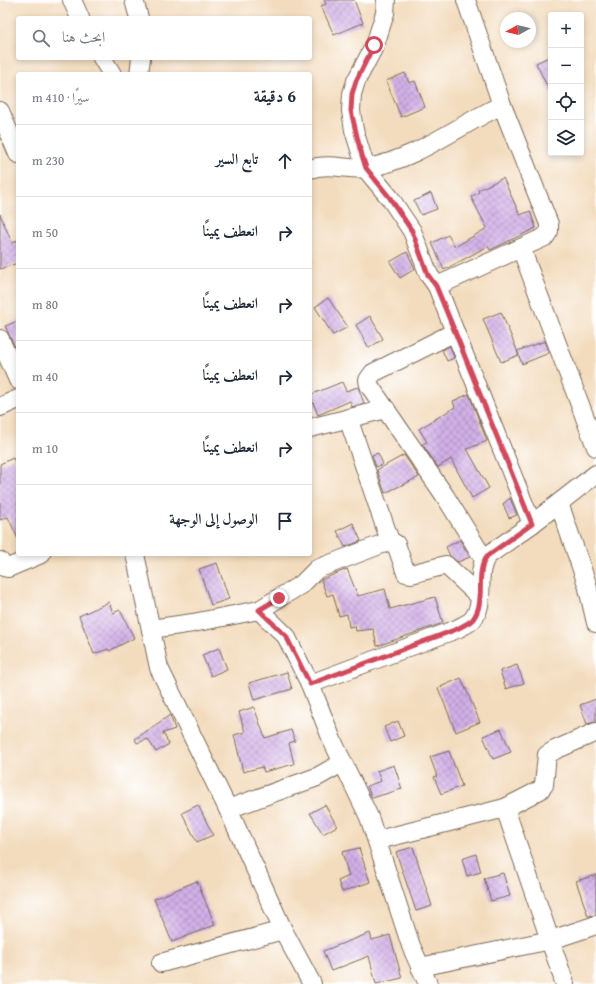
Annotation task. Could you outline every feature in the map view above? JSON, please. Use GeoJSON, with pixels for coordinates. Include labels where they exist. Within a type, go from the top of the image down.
{"type":"FeatureCollection","features":[{"type":"Feature","properties":{"kind":"street"},"geometry":{"type":"LineString","coordinates":[[72,0],[79,16]]}},
{"type":"Feature","properties":{"kind":"street"},"geometry":{"type":"LineString","coordinates":[[134,0],[138,16]]}},
{"type":"Feature","properties":{"kind":"street"},"geometry":{"type":"LineString","coordinates":[[386,0],[385,13],[377,39],[356,81],[352,94],[351,111],[354,130],[366,168],[390,198],[412,231],[428,275],[436,286],[532,524]]}},
{"type":"Feature","properties":{"kind":"street"},"geometry":{"type":"LineString","coordinates":[[436,286],[545,237],[549,231],[549,224],[502,105],[466,0]]}},
{"type":"Feature","properties":{"kind":"street"},"geometry":{"type":"LineString","coordinates":[[103,60],[111,72]]}},
{"type":"Feature","properties":{"kind":"street"},"geometry":{"type":"LineString","coordinates":[[139,72],[141,60]]}},
{"type":"Feature","properties":{"kind":"street"},"geometry":{"type":"LineString","coordinates":[[312,169],[333,165],[366,168],[413,154],[437,142],[481,115],[502,105]]}},
{"type":"Feature","properties":{"kind":"street"},"geometry":{"type":"LineString","coordinates":[[0,111],[16,149]]}},
{"type":"Feature","properties":{"kind":"street"},"geometry":{"type":"LineString","coordinates":[[521,248],[596,448]]}},
{"type":"Feature","properties":{"kind":"street"},"geometry":{"type":"LineString","coordinates":[[455,332],[373,373],[368,380],[369,386],[386,409],[484,559]]}},
{"type":"Feature","properties":{"kind":"street"},"geometry":{"type":"LineString","coordinates":[[0,339],[16,375]]}},
{"type":"Feature","properties":{"kind":"street"},"geometry":{"type":"LineString","coordinates":[[0,407],[16,400]]}},
{"type":"Feature","properties":{"kind":"street"},"geometry":{"type":"LineString","coordinates":[[312,427],[386,409]]}},
{"type":"Feature","properties":{"kind":"street"},"geometry":{"type":"LineString","coordinates":[[348,418],[390,541]]}},
{"type":"Feature","properties":{"kind":"street"},"geometry":{"type":"LineString","coordinates":[[310,684],[457,629],[472,620],[478,611],[482,563],[484,559],[596,474]]}},
{"type":"Feature","properties":{"kind":"street"},"geometry":{"type":"LineString","coordinates":[[559,503],[587,584],[596,623]]}},
{"type":"Feature","properties":{"kind":"street"},"geometry":{"type":"LineString","coordinates":[[151,629],[193,623],[259,610],[302,584],[317,569],[390,541],[396,544],[407,574],[446,565],[480,596]]}},
{"type":"Feature","properties":{"kind":"street"},"geometry":{"type":"LineString","coordinates":[[0,561],[4,567],[8,568],[36,556]]}},
{"type":"Feature","properties":{"kind":"street"},"geometry":{"type":"LineString","coordinates":[[135,556],[159,668],[228,809],[283,930],[312,984]]}},
{"type":"Feature","properties":{"kind":"street"},"geometry":{"type":"LineString","coordinates":[[259,610],[286,636],[310,684],[342,763],[369,817],[378,840],[402,919],[428,984]]}},
{"type":"Feature","properties":{"kind":"street"},"geometry":{"type":"LineString","coordinates":[[378,840],[505,808],[540,790],[544,785],[547,755],[596,732]]}},
{"type":"Feature","properties":{"kind":"street"},"geometry":{"type":"LineString","coordinates":[[228,809],[317,777],[342,763]]}},
{"type":"Feature","properties":{"kind":"street"},"geometry":{"type":"LineString","coordinates":[[505,808],[551,940],[564,984]]}},
{"type":"Feature","properties":{"kind":"street"},"geometry":{"type":"LineString","coordinates":[[420,967],[551,940],[596,925]]}},
{"type":"Feature","properties":{"kind":"street"},"geometry":{"type":"LineString","coordinates":[[161,963],[283,930]]}},
{"type":"Feature","properties":{"kind":"building"},"geometry":{"type":"Polygon","coordinates":[[[324,0],[354,0],[363,23],[334,35],[321,6],[326,4],[324,0]]]}},
{"type":"Feature","properties":{"kind":"building"},"geometry":{"type":"Polygon","coordinates":[[[548,57],[548,88],[536,63],[548,57]]]}},
{"type":"Feature","properties":{"kind":"building"},"geometry":{"type":"Polygon","coordinates":[[[405,73],[409,83],[415,81],[425,107],[401,117],[386,81],[405,73]]]}},
{"type":"Feature","properties":{"kind":"building"},"geometry":{"type":"Polygon","coordinates":[[[503,178],[520,215],[530,211],[536,228],[490,250],[488,246],[444,270],[432,243],[448,235],[455,247],[487,228],[471,197],[479,192],[478,190],[503,178]]]}},
{"type":"Feature","properties":{"kind":"building"},"geometry":{"type":"Polygon","coordinates":[[[431,193],[437,209],[421,215],[414,201],[431,193]]]}},
{"type":"Feature","properties":{"kind":"building"},"geometry":{"type":"Polygon","coordinates":[[[0,214],[12,243],[16,241],[16,264],[0,269],[0,214]]]}},
{"type":"Feature","properties":{"kind":"building"},"geometry":{"type":"Polygon","coordinates":[[[407,252],[415,269],[400,278],[390,262],[407,252]]]}},
{"type":"Feature","properties":{"kind":"building"},"geometry":{"type":"Polygon","coordinates":[[[328,298],[348,327],[333,335],[315,307],[328,298]]]}},
{"type":"Feature","properties":{"kind":"building"},"geometry":{"type":"Polygon","coordinates":[[[501,312],[519,355],[501,362],[483,319],[501,312]]]}},
{"type":"Feature","properties":{"kind":"building"},"geometry":{"type":"Polygon","coordinates":[[[370,316],[383,339],[369,348],[356,325],[370,316]]]}},
{"type":"Feature","properties":{"kind":"building"},"geometry":{"type":"Polygon","coordinates":[[[16,322],[16,350],[5,326],[16,322]]]}},
{"type":"Feature","properties":{"kind":"building"},"geometry":{"type":"Polygon","coordinates":[[[545,341],[549,353],[522,364],[517,351],[545,341]]]}},
{"type":"Feature","properties":{"kind":"building"},"geometry":{"type":"Polygon","coordinates":[[[450,346],[454,358],[447,361],[442,350],[450,346]]]}},
{"type":"Feature","properties":{"kind":"building"},"geometry":{"type":"Polygon","coordinates":[[[342,382],[346,391],[358,387],[364,403],[352,407],[350,401],[318,415],[312,400],[312,394],[342,382]]]}},
{"type":"Feature","properties":{"kind":"building"},"geometry":{"type":"Polygon","coordinates":[[[469,394],[487,441],[467,449],[489,488],[472,498],[451,459],[438,467],[422,444],[427,442],[419,429],[455,407],[453,401],[469,394]]]}},
{"type":"Feature","properties":{"kind":"building"},"geometry":{"type":"Polygon","coordinates":[[[378,453],[383,464],[376,467],[372,455],[378,453]]]}},
{"type":"Feature","properties":{"kind":"building"},"geometry":{"type":"Polygon","coordinates":[[[404,455],[419,477],[385,493],[377,470],[404,455]]]}},
{"type":"Feature","properties":{"kind":"building"},"geometry":{"type":"Polygon","coordinates":[[[13,458],[16,464],[16,535],[8,517],[0,520],[0,464],[13,458]]]}},
{"type":"Feature","properties":{"kind":"building"},"geometry":{"type":"Polygon","coordinates":[[[510,498],[517,515],[509,518],[503,504],[510,498]]]}},
{"type":"Feature","properties":{"kind":"building"},"geometry":{"type":"Polygon","coordinates":[[[353,523],[361,541],[345,547],[337,531],[353,523]]]}},
{"type":"Feature","properties":{"kind":"building"},"geometry":{"type":"Polygon","coordinates":[[[460,540],[470,557],[458,562],[450,556],[446,547],[460,540]]]}},
{"type":"Feature","properties":{"kind":"building"},"geometry":{"type":"Polygon","coordinates":[[[217,563],[229,599],[211,605],[199,569],[217,563]]]}},
{"type":"Feature","properties":{"kind":"building"},"geometry":{"type":"Polygon","coordinates":[[[347,569],[358,596],[385,589],[390,609],[435,597],[443,623],[377,646],[373,629],[356,631],[355,626],[349,627],[347,614],[339,616],[333,594],[327,596],[321,580],[347,569]]]}},
{"type":"Feature","properties":{"kind":"building"},"geometry":{"type":"Polygon","coordinates":[[[109,602],[113,613],[120,610],[134,638],[109,651],[108,649],[94,654],[79,616],[109,602]]]}},
{"type":"Feature","properties":{"kind":"building"},"geometry":{"type":"Polygon","coordinates":[[[219,648],[227,669],[211,676],[202,655],[219,648]]]}},
{"type":"Feature","properties":{"kind":"building"},"geometry":{"type":"Polygon","coordinates":[[[517,665],[524,683],[506,689],[500,671],[517,665]]]}},
{"type":"Feature","properties":{"kind":"building"},"geometry":{"type":"Polygon","coordinates":[[[287,672],[292,689],[254,700],[249,683],[287,672]]]}},
{"type":"Feature","properties":{"kind":"building"},"geometry":{"type":"Polygon","coordinates":[[[461,678],[480,722],[456,732],[438,688],[461,678]]]}},
{"type":"Feature","properties":{"kind":"building"},"geometry":{"type":"Polygon","coordinates":[[[596,699],[596,722],[587,724],[580,705],[596,699]]]}},
{"type":"Feature","properties":{"kind":"building"},"geometry":{"type":"Polygon","coordinates":[[[254,707],[265,738],[291,730],[295,741],[289,743],[294,764],[264,772],[262,767],[243,772],[234,735],[245,732],[239,712],[254,707]]]}},
{"type":"Feature","properties":{"kind":"building"},"geometry":{"type":"Polygon","coordinates":[[[170,715],[175,729],[163,733],[169,744],[156,752],[148,739],[137,743],[135,739],[170,715]]]}},
{"type":"Feature","properties":{"kind":"building"},"geometry":{"type":"Polygon","coordinates":[[[398,721],[404,736],[390,742],[384,727],[398,721]]]}},
{"type":"Feature","properties":{"kind":"building"},"geometry":{"type":"Polygon","coordinates":[[[501,729],[511,752],[493,759],[483,736],[501,729]]]}},
{"type":"Feature","properties":{"kind":"building"},"geometry":{"type":"Polygon","coordinates":[[[449,751],[462,786],[441,794],[434,777],[437,776],[430,757],[449,751]]]}},
{"type":"Feature","properties":{"kind":"building"},"geometry":{"type":"Polygon","coordinates":[[[394,765],[402,789],[372,798],[367,786],[381,781],[377,771],[394,765]]]}},
{"type":"Feature","properties":{"kind":"building"},"geometry":{"type":"Polygon","coordinates":[[[198,805],[213,835],[197,842],[182,813],[198,805]]]}},
{"type":"Feature","properties":{"kind":"building"},"geometry":{"type":"Polygon","coordinates":[[[325,805],[337,826],[323,834],[310,813],[325,805]]]}},
{"type":"Feature","properties":{"kind":"building"},"geometry":{"type":"Polygon","coordinates":[[[413,847],[432,906],[416,911],[396,852],[413,847]]]}},
{"type":"Feature","properties":{"kind":"building"},"geometry":{"type":"Polygon","coordinates":[[[359,848],[370,882],[342,892],[338,881],[349,876],[342,852],[359,848]]]}},
{"type":"Feature","properties":{"kind":"building"},"geometry":{"type":"Polygon","coordinates":[[[476,854],[481,872],[467,876],[462,859],[476,854]]]}},
{"type":"Feature","properties":{"kind":"building"},"geometry":{"type":"Polygon","coordinates":[[[503,873],[510,896],[491,901],[484,878],[503,873]]]}},
{"type":"Feature","properties":{"kind":"building"},"geometry":{"type":"Polygon","coordinates":[[[596,875],[596,915],[588,916],[576,881],[596,875]]]}},
{"type":"Feature","properties":{"kind":"building"},"geometry":{"type":"Polygon","coordinates":[[[197,881],[215,925],[172,942],[154,899],[197,881]]]}},
{"type":"Feature","properties":{"kind":"building"},"geometry":{"type":"Polygon","coordinates":[[[370,933],[372,940],[390,935],[402,978],[376,984],[369,956],[331,971],[323,951],[370,933]]]}},
{"type":"Feature","properties":{"kind":"route"},"geometry":{"type":"LineString","coordinates":[[279,598],[259,610],[278,626],[291,643],[310,684],[457,629],[472,620],[478,611],[482,563],[487,556],[532,524],[436,286],[428,275],[412,231],[390,198],[366,168],[354,130],[351,111],[352,94],[356,81],[374,45]]}}]}
